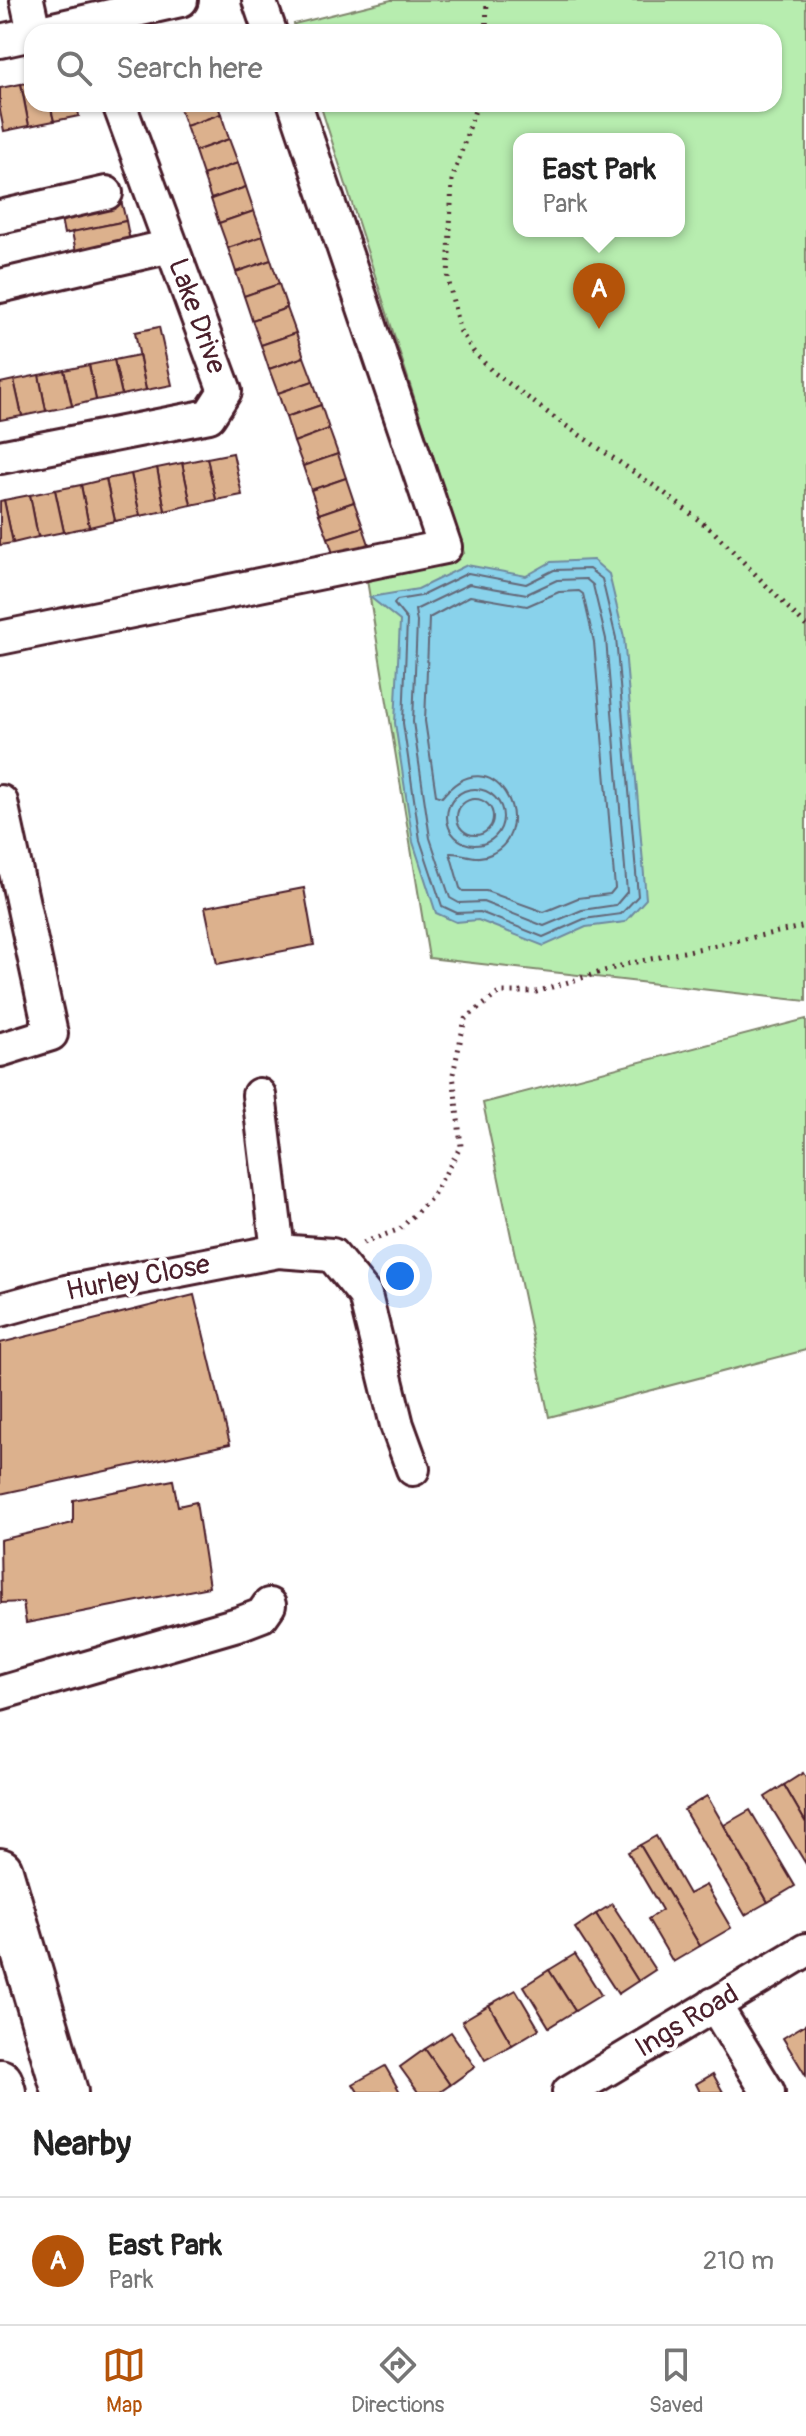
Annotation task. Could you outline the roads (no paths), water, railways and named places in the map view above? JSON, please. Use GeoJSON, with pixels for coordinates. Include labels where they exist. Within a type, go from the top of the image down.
{"type":"FeatureCollection","features":[{"type":"Feature","properties":{"kind":"highway"},"geometry":{"type":"LineString","coordinates":[[2,1885],[65,2092]]}},
{"type":"Feature","properties":{"kind":"highway"},"geometry":{"type":"LineString","coordinates":[[0,2082],[3,2092]]}},
{"type":"Feature","properties":{"kind":"street"},"geometry":{"type":"LineString","coordinates":[[27,0],[33,24]]}},
{"type":"Feature","properties":{"kind":"street"},"geometry":{"type":"LineString","coordinates":[[97,24],[181,0]]}},
{"type":"Feature","properties":{"kind":"street"},"geometry":{"type":"LineString","coordinates":[[259,0],[267,24]]}},
{"type":"Feature","properties":{"kind":"street"},"geometry":{"type":"LineString","coordinates":[[0,41],[24,36]]}},
{"type":"Feature","properties":{"kind":"street","name":"Lake Drive"},"geometry":{"type":"LineString","coordinates":[[0,457],[209,416],[225,391],[122,112]]}},
{"type":"Feature","properties":{"kind":"street"},"geometry":{"type":"LineString","coordinates":[[0,638],[445,547],[298,112]]}},
{"type":"Feature","properties":{"kind":"street"},"geometry":{"type":"LineString","coordinates":[[0,217],[106,193]]}},
{"type":"Feature","properties":{"kind":"street"},"geometry":{"type":"LineString","coordinates":[[0,286],[171,246]]}},
{"type":"Feature","properties":{"kind":"street"},"geometry":{"type":"LineString","coordinates":[[0,1050],[51,1034],[1,802]]}},
{"type":"Feature","properties":{"kind":"street"},"geometry":{"type":"LineString","coordinates":[[259,1095],[278,1251]]}},
{"type":"Feature","properties":{"kind":"street","name":"Hurley Close"},"geometry":{"type":"LineString","coordinates":[[0,1310],[66,1292],[278,1251],[332,1255],[365,1295],[397,1425],[413,1469]]}},
{"type":"Feature","properties":{"kind":"street"},"geometry":{"type":"LineString","coordinates":[[0,1693],[241,1623],[262,1615],[269,1605]]}},
{"type":"Feature","properties":{"kind":"street","name":"Ings Road"},"geometry":{"type":"LineString","coordinates":[[569,2092],[806,1950]]}},
{"type":"Feature","properties":{"kind":"street"},"geometry":{"type":"LineString","coordinates":[[714,2004],[768,2092]]}},
{"type":"Feature","properties":{"kind":"water"},"geometry":{"type":"Polygon","coordinates":[[[593,560],[609,574],[624,637],[646,899],[625,922],[586,927],[544,946],[478,920],[456,922],[436,913],[413,842],[395,723],[400,621],[370,597],[418,589],[467,565],[526,576],[551,562],[593,560]]]}},
{"type":"Feature","properties":{"kind":"place","name":"East Park"},"geometry":{"type":"Point","coordinates":[599,329]}}]}
